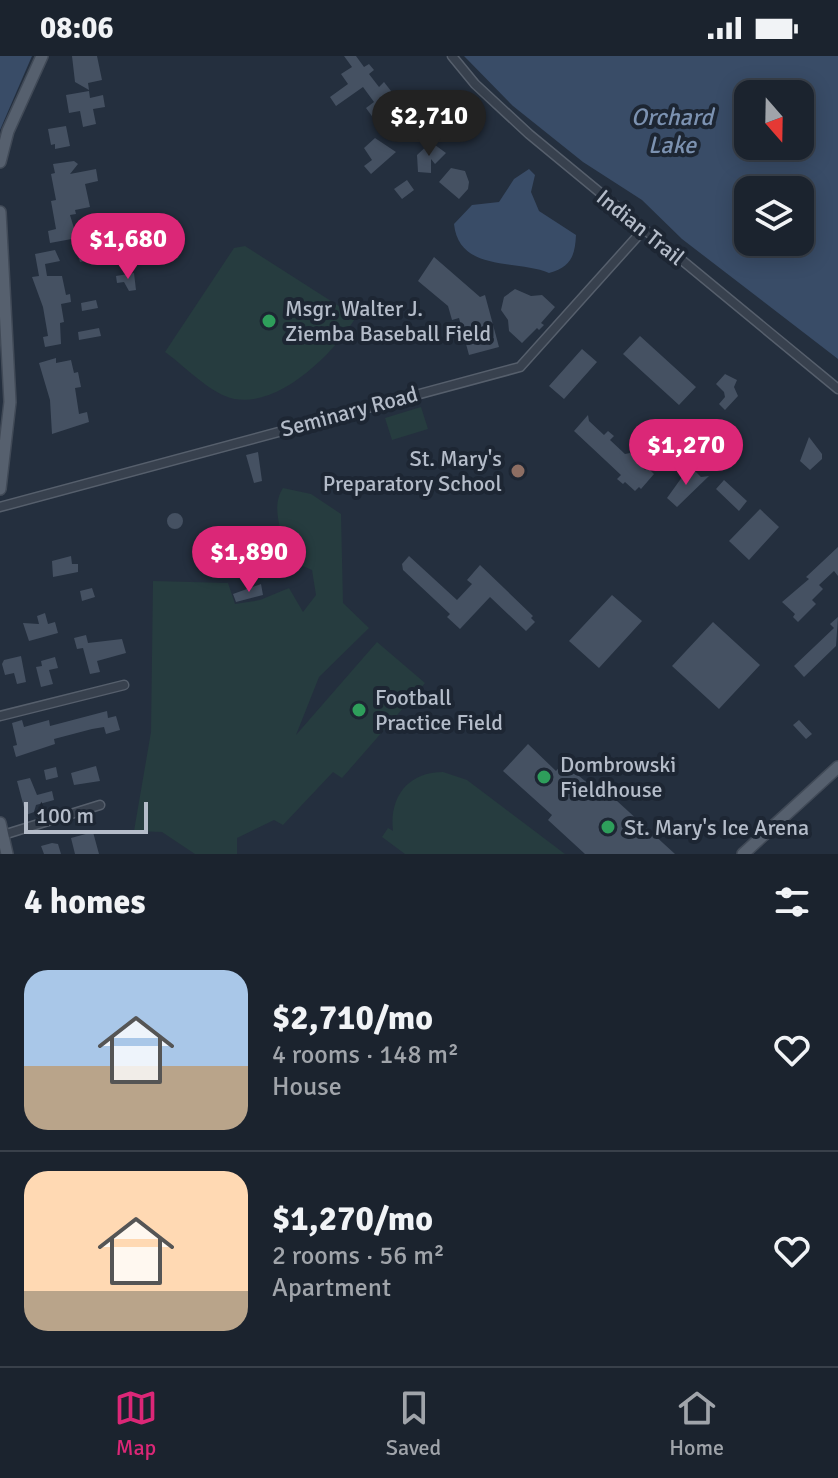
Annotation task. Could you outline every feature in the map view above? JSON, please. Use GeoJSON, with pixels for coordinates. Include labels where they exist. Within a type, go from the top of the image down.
{"type":"FeatureCollection","features":[{"type":"Feature","properties":{"kind":"main road"},"geometry":{"type":"LineString","coordinates":[[0,162],[8,131],[42,56]]}},
{"type":"Feature","properties":{"kind":"main road"},"geometry":{"type":"LineString","coordinates":[[0,212],[10,402],[0,489]]}},
{"type":"Feature","properties":{"kind":"main road"},"geometry":{"type":"LineString","coordinates":[[743,854],[838,767]]}},
{"type":"Feature","properties":{"kind":"main road"},"geometry":{"type":"LineString","coordinates":[[2,829],[4,852]]}},
{"type":"Feature","properties":{"kind":"street","name":"Indian Trail"},"geometry":{"type":"LineString","coordinates":[[452,56],[513,119],[838,389]]}},
{"type":"Feature","properties":{"kind":"street","name":"Seminary Road"},"geometry":{"type":"LineString","coordinates":[[0,507],[520,367],[644,229]]}},
{"type":"Feature","properties":{"kind":"street"},"geometry":{"type":"LineString","coordinates":[[0,716],[124,685]]}},
{"type":"Feature","properties":{"kind":"street"},"geometry":{"type":"LineString","coordinates":[[2,829],[100,805]]}},
{"type":"Feature","properties":{"kind":"green space","name":"Msgr. Walter J. Ziemba Baseball Field"},"geometry":{"type":"Polygon","coordinates":[[[245,246],[356,317],[333,347],[300,378],[262,397],[243,400],[217,392],[165,352],[234,248],[245,246]]]}},
{"type":"Feature","properties":{"kind":"green space"},"geometry":{"type":"Polygon","coordinates":[[[421,407],[428,429],[392,440],[385,418],[421,407]]]}},
{"type":"Feature","properties":{"kind":"green space"},"geometry":{"type":"Polygon","coordinates":[[[283,488],[311,494],[341,514],[343,603],[369,628],[319,677],[296,735],[377,642],[425,683],[342,778],[333,772],[283,825],[274,820],[237,838],[237,854],[195,854],[162,832],[134,831],[151,732],[153,581],[228,583],[235,604],[260,600],[289,588],[303,612],[316,595],[312,570],[291,561],[278,515],[277,505],[283,488]]]}},
{"type":"Feature","properties":{"kind":"green space"},"geometry":{"type":"Polygon","coordinates":[[[443,772],[467,780],[565,854],[405,854],[382,837],[388,828],[393,831],[394,807],[398,797],[420,776],[443,772]]]}},
{"type":"Feature","properties":{"kind":"water"},"geometry":{"type":"Polygon","coordinates":[[[0,56],[32,56],[0,130],[0,56]]]}},
{"type":"Feature","properties":{"kind":"water","name":"Orchard Lake"},"geometry":{"type":"Polygon","coordinates":[[[464,56],[838,56],[838,359],[682,239],[642,200],[583,162],[513,106],[464,56]]]}},
{"type":"Feature","properties":{"kind":"water"},"geometry":{"type":"Polygon","coordinates":[[[529,169],[535,175],[531,192],[539,211],[576,235],[570,260],[549,273],[478,257],[458,240],[454,224],[472,205],[499,202],[514,179],[529,169]]]}},
{"type":"Feature","properties":{"kind":"building"},"geometry":{"type":"Polygon","coordinates":[[[72,56],[97,56],[102,80],[88,83],[89,90],[75,82],[72,56]]]}},
{"type":"Feature","properties":{"kind":"building"},"geometry":{"type":"Polygon","coordinates":[[[344,56],[356,56],[364,67],[369,64],[374,70],[369,74],[379,87],[384,82],[398,100],[374,119],[366,108],[374,102],[363,87],[336,106],[330,97],[348,84],[341,74],[352,67],[344,56]]]}},
{"type":"Feature","properties":{"kind":"building"},"geometry":{"type":"Polygon","coordinates":[[[89,91],[90,98],[103,95],[105,107],[93,109],[96,124],[83,127],[80,111],[69,113],[66,95],[89,91]]]}},
{"type":"Feature","properties":{"kind":"building"},"geometry":{"type":"Polygon","coordinates":[[[66,126],[70,146],[55,149],[55,144],[51,145],[48,129],[66,126]]]}},
{"type":"Feature","properties":{"kind":"building"},"geometry":{"type":"Polygon","coordinates":[[[375,138],[396,152],[371,174],[364,166],[372,160],[364,148],[375,138]]]}},
{"type":"Feature","properties":{"kind":"building"},"geometry":{"type":"Polygon","coordinates":[[[431,142],[446,153],[435,164],[431,159],[431,173],[418,172],[417,155],[431,142]]]}},
{"type":"Feature","properties":{"kind":"building"},"geometry":{"type":"Polygon","coordinates":[[[74,161],[78,164],[70,174],[96,169],[98,181],[85,184],[90,207],[75,210],[76,214],[70,215],[77,238],[50,243],[48,231],[56,229],[51,201],[56,200],[51,174],[55,173],[53,164],[74,161]]]}},
{"type":"Feature","properties":{"kind":"building"},"geometry":{"type":"Polygon","coordinates":[[[451,168],[465,171],[469,182],[468,189],[459,199],[439,182],[451,168]]]}},
{"type":"Feature","properties":{"kind":"building"},"geometry":{"type":"Polygon","coordinates":[[[407,180],[414,190],[402,199],[394,189],[407,180]]]}},
{"type":"Feature","properties":{"kind":"building"},"geometry":{"type":"Polygon","coordinates":[[[125,224],[126,232],[111,235],[109,227],[125,224]]]}},
{"type":"Feature","properties":{"kind":"building"},"geometry":{"type":"Polygon","coordinates":[[[104,247],[108,255],[80,262],[78,255],[104,247]]]}},
{"type":"Feature","properties":{"kind":"building"},"geometry":{"type":"Polygon","coordinates":[[[55,250],[60,261],[45,264],[47,276],[62,276],[66,295],[70,294],[71,302],[61,304],[64,322],[60,323],[61,344],[45,347],[43,337],[48,336],[43,307],[32,277],[39,276],[35,254],[55,250]]]}},
{"type":"Feature","properties":{"kind":"building"},"geometry":{"type":"Polygon","coordinates":[[[434,257],[480,297],[485,295],[499,347],[469,355],[459,318],[452,320],[448,306],[418,281],[434,257]]]}},
{"type":"Feature","properties":{"kind":"building"},"geometry":{"type":"Polygon","coordinates":[[[134,273],[136,290],[129,291],[124,282],[117,283],[116,276],[134,273]]]}},
{"type":"Feature","properties":{"kind":"building"},"geometry":{"type":"Polygon","coordinates":[[[515,289],[531,296],[542,295],[555,307],[541,323],[544,325],[522,343],[509,331],[508,320],[501,310],[504,297],[515,289]]]}},
{"type":"Feature","properties":{"kind":"building"},"geometry":{"type":"Polygon","coordinates":[[[96,300],[98,308],[82,311],[81,303],[96,300]]]}},
{"type":"Feature","properties":{"kind":"building"},"geometry":{"type":"Polygon","coordinates":[[[99,328],[101,336],[79,340],[78,332],[99,328]]]}},
{"type":"Feature","properties":{"kind":"building"},"geometry":{"type":"Polygon","coordinates":[[[640,336],[696,387],[679,405],[623,354],[640,336]]]}},
{"type":"Feature","properties":{"kind":"building"},"geometry":{"type":"Polygon","coordinates":[[[582,349],[597,362],[564,399],[549,386],[582,349]]]}},
{"type":"Feature","properties":{"kind":"building"},"geometry":{"type":"Polygon","coordinates":[[[56,358],[56,363],[71,360],[74,373],[78,372],[81,387],[75,388],[79,414],[87,412],[89,422],[52,434],[50,400],[39,363],[56,358]]]}},
{"type":"Feature","properties":{"kind":"building"},"geometry":{"type":"Polygon","coordinates":[[[725,374],[737,380],[734,387],[738,396],[725,410],[719,404],[725,397],[724,392],[716,384],[725,374]]]}},
{"type":"Feature","properties":{"kind":"building"},"geometry":{"type":"Polygon","coordinates":[[[588,415],[589,421],[604,435],[608,431],[614,436],[610,440],[625,454],[630,453],[645,470],[648,468],[654,474],[641,489],[639,487],[635,491],[617,479],[621,475],[574,431],[588,415]]]}},
{"type":"Feature","properties":{"kind":"building"},"geometry":{"type":"Polygon","coordinates":[[[809,437],[822,454],[822,459],[810,470],[800,461],[809,437]]]}},
{"type":"Feature","properties":{"kind":"building"},"geometry":{"type":"Polygon","coordinates":[[[258,452],[262,481],[254,483],[246,455],[258,452]]]}},
{"type":"Feature","properties":{"kind":"building"},"geometry":{"type":"Polygon","coordinates":[[[690,466],[701,477],[709,476],[677,507],[667,498],[690,466]]]}},
{"type":"Feature","properties":{"kind":"building"},"geometry":{"type":"Polygon","coordinates":[[[724,480],[747,501],[739,511],[716,489],[724,480]]]}},
{"type":"Feature","properties":{"kind":"building"},"geometry":{"type":"Polygon","coordinates":[[[760,509],[779,527],[749,560],[729,541],[760,509]]]}},
{"type":"Feature","properties":{"kind":"building"},"geometry":{"type":"Polygon","coordinates":[[[172,513],[178,513],[183,521],[181,527],[172,529],[167,524],[167,518],[172,513]]]}},
{"type":"Feature","properties":{"kind":"building"},"geometry":{"type":"Polygon","coordinates":[[[258,540],[265,562],[250,567],[242,546],[258,540]]]}},
{"type":"Feature","properties":{"kind":"building"},"geometry":{"type":"Polygon","coordinates":[[[838,547],[838,576],[834,571],[819,585],[823,589],[812,600],[816,604],[798,622],[793,617],[795,614],[782,602],[809,579],[806,577],[838,547]]]}},
{"type":"Feature","properties":{"kind":"building"},"geometry":{"type":"Polygon","coordinates":[[[71,556],[72,564],[78,564],[78,572],[53,577],[52,561],[71,556]]]}},
{"type":"Feature","properties":{"kind":"building"},"geometry":{"type":"Polygon","coordinates":[[[409,556],[457,600],[472,584],[467,580],[480,565],[533,616],[531,618],[535,622],[526,631],[490,597],[460,629],[447,617],[450,614],[403,570],[402,564],[409,556]]]}},
{"type":"Feature","properties":{"kind":"building"},"geometry":{"type":"Polygon","coordinates":[[[261,584],[263,595],[236,602],[233,594],[261,584]]]}},
{"type":"Feature","properties":{"kind":"building"},"geometry":{"type":"Polygon","coordinates":[[[92,588],[95,597],[82,601],[80,591],[92,588]]]}},
{"type":"Feature","properties":{"kind":"building"},"geometry":{"type":"Polygon","coordinates":[[[612,595],[642,621],[599,668],[569,641],[612,595]]]}},
{"type":"Feature","properties":{"kind":"building"},"geometry":{"type":"Polygon","coordinates":[[[45,613],[48,624],[55,622],[58,633],[29,641],[23,623],[39,624],[37,616],[45,613]]]}},
{"type":"Feature","properties":{"kind":"building"},"geometry":{"type":"Polygon","coordinates":[[[838,617],[836,646],[804,677],[794,666],[834,628],[830,624],[838,617]]]}},
{"type":"Feature","properties":{"kind":"building"},"geometry":{"type":"Polygon","coordinates":[[[713,622],[760,665],[719,709],[672,666],[713,622]]]}},
{"type":"Feature","properties":{"kind":"building"},"geometry":{"type":"Polygon","coordinates":[[[86,635],[88,643],[122,639],[126,653],[97,661],[100,672],[90,674],[83,648],[77,649],[74,638],[86,635]]]}},
{"type":"Feature","properties":{"kind":"building"},"geometry":{"type":"Polygon","coordinates":[[[21,656],[26,682],[17,684],[14,673],[5,675],[2,664],[4,660],[21,656]]]}},
{"type":"Feature","properties":{"kind":"building"},"geometry":{"type":"Polygon","coordinates":[[[55,657],[58,668],[49,670],[53,684],[41,687],[36,667],[42,666],[41,661],[55,657]]]}},
{"type":"Feature","properties":{"kind":"building"},"geometry":{"type":"Polygon","coordinates":[[[107,711],[108,718],[116,716],[120,730],[106,734],[104,727],[92,729],[54,739],[55,744],[16,757],[12,723],[22,720],[24,727],[49,720],[50,726],[107,711]]]}},
{"type":"Feature","properties":{"kind":"building"},"geometry":{"type":"Polygon","coordinates":[[[799,720],[812,734],[806,739],[793,725],[799,720]]]}},
{"type":"Feature","properties":{"kind":"building"},"geometry":{"type":"Polygon","coordinates":[[[528,744],[556,771],[563,763],[601,794],[605,790],[675,854],[585,854],[548,820],[552,815],[503,771],[528,744]]]}},
{"type":"Feature","properties":{"kind":"building"},"geometry":{"type":"Polygon","coordinates":[[[96,766],[100,781],[74,785],[71,773],[96,766]]]}},
{"type":"Feature","properties":{"kind":"building"},"geometry":{"type":"Polygon","coordinates":[[[56,767],[58,777],[46,780],[44,770],[56,767]]]}},
{"type":"Feature","properties":{"kind":"building"},"geometry":{"type":"Polygon","coordinates":[[[30,778],[37,795],[52,791],[54,800],[36,805],[34,812],[26,815],[17,781],[30,778]]]}},
{"type":"Feature","properties":{"kind":"building"},"geometry":{"type":"Polygon","coordinates":[[[93,832],[99,854],[75,854],[71,838],[93,832]]]}},
{"type":"Feature","properties":{"kind":"building"},"geometry":{"type":"Polygon","coordinates":[[[58,844],[61,854],[44,854],[41,846],[58,844]]]}},
{"type":"Feature","properties":{"kind":"place","name":"Msgr. Walter J. Ziemba Baseball Field"},"geometry":{"type":"Point","coordinates":[269,321]}},
{"type":"Feature","properties":{"kind":"place","name":"St. Mary's Preparatory School"},"geometry":{"type":"Point","coordinates":[518,471]}},
{"type":"Feature","properties":{"kind":"place","name":"Football Practice Field"},"geometry":{"type":"Point","coordinates":[359,710]}},
{"type":"Feature","properties":{"kind":"place","name":"Dombrowski Fieldhouse"},"geometry":{"type":"Point","coordinates":[544,777]}},
{"type":"Feature","properties":{"kind":"place","name":"St. Mary's Ice Arena"},"geometry":{"type":"Point","coordinates":[608,827]}}]}
